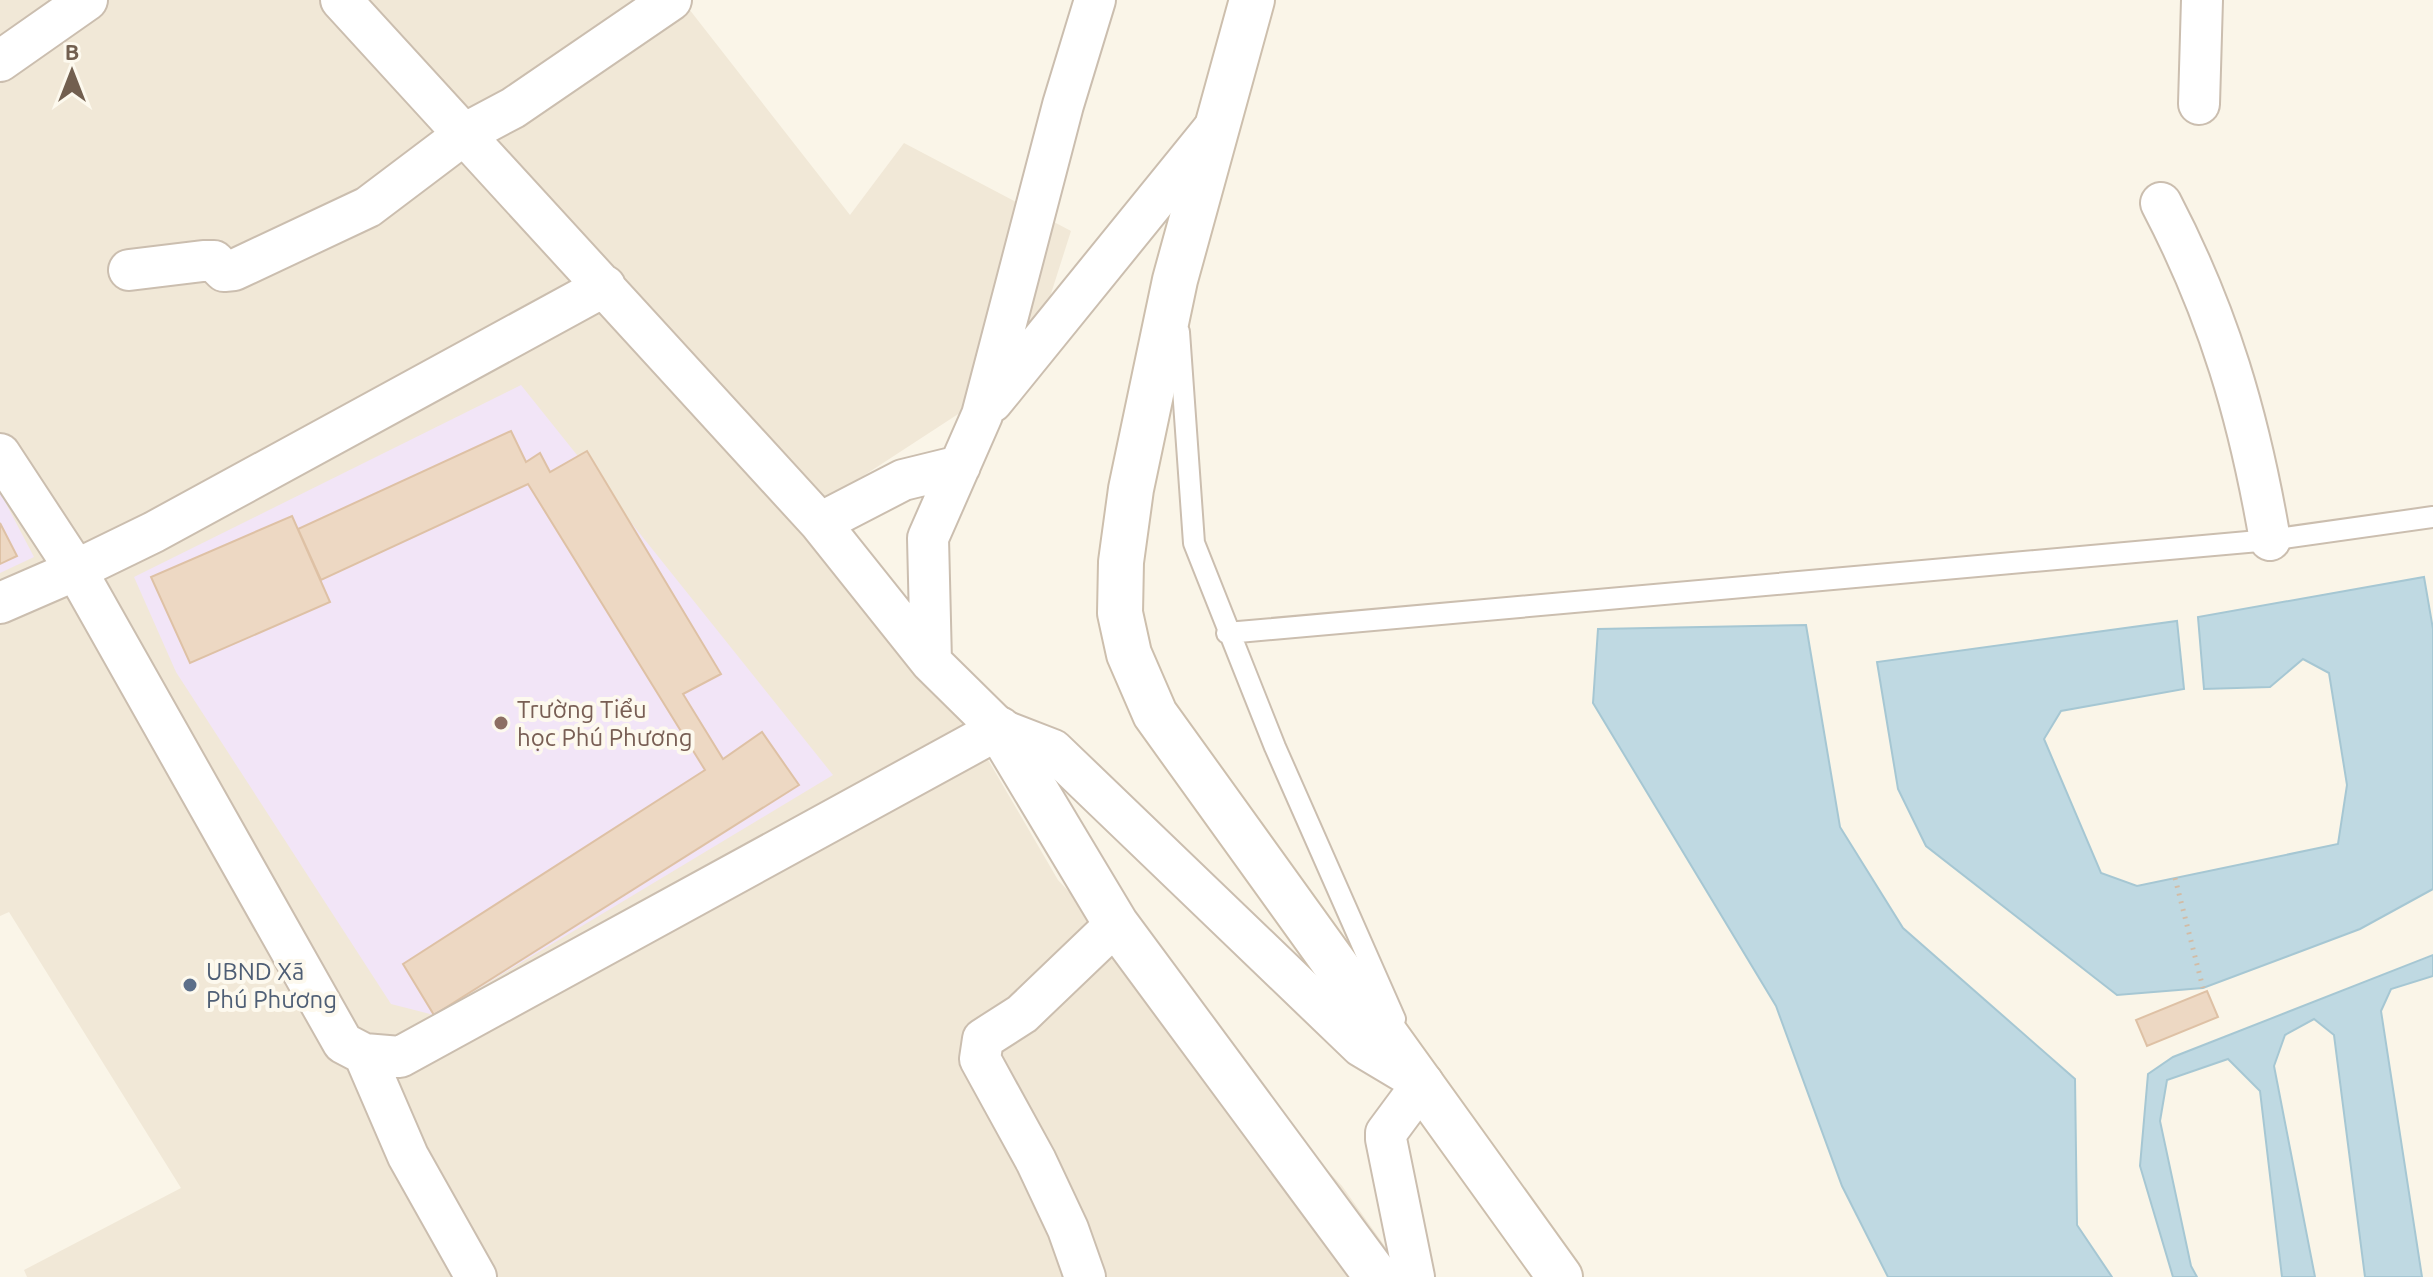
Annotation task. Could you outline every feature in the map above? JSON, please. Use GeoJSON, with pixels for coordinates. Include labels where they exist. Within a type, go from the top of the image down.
{"type":"FeatureCollection","features":[{"type":"Feature","properties":{"kind":"main road"},"geometry":{"type":"LineString","coordinates":[[1252,0],[1175,280],[1131,489],[1121,562],[1120,613],[1129,654],[1155,714],[1560,1277]]}},
{"type":"Feature","properties":{"kind":"main road"},"geometry":{"type":"LineString","coordinates":[[999,729],[1116,924],[1377,1277]]}},
{"type":"Feature","properties":{"kind":"street"},"geometry":{"type":"LineString","coordinates":[[0,61],[87,0]]}},
{"type":"Feature","properties":{"kind":"street"},"geometry":{"type":"LineString","coordinates":[[341,0],[820,523],[931,662],[999,729],[1053,750],[1361,1046],[1423,1083],[1386,1133],[1414,1277]]}},
{"type":"Feature","properties":{"kind":"street"},"geometry":{"type":"LineString","coordinates":[[129,270],[214,261],[224,271],[234,270],[368,207],[466,133],[513,108],[671,0]]}},
{"type":"Feature","properties":{"kind":"street"},"geometry":{"type":"LineString","coordinates":[[931,662],[928,538],[982,415],[1063,105],[1095,0]]}},
{"type":"Feature","properties":{"kind":"street"},"geometry":{"type":"LineString","coordinates":[[2199,104],[2202,0]]}},
{"type":"Feature","properties":{"kind":"street"},"geometry":{"type":"LineString","coordinates":[[982,415],[1219,122]]}},
{"type":"Feature","properties":{"kind":"street"},"geometry":{"type":"LineString","coordinates":[[2161,203],[2212,310],[2238,387],[2255,455],[2270,540]]}},
{"type":"Feature","properties":{"kind":"street"},"geometry":{"type":"LineString","coordinates":[[0,603],[154,532],[605,286]]}},
{"type":"Feature","properties":{"kind":"street"},"geometry":{"type":"LineString","coordinates":[[0,454],[76,570],[343,1043],[364,1054],[400,1057],[412,1051],[999,729]]}},
{"type":"Feature","properties":{"kind":"street"},"geometry":{"type":"LineString","coordinates":[[820,523],[903,480],[960,466]]}},
{"type":"Feature","properties":{"kind":"street"},"geometry":{"type":"LineString","coordinates":[[1085,1277],[1068,1229],[980,1059],[980,1049],[983,1039],[1022,1014],[1116,924]]}},
{"type":"Feature","properties":{"kind":"street"},"geometry":{"type":"LineString","coordinates":[[364,1054],[408,1156],[476,1277]]}},
{"type":"Feature","properties":{"kind":"lane"},"geometry":{"type":"LineString","coordinates":[[1175,280],[1194,543],[1227,633],[1423,1083]]}},
{"type":"Feature","properties":{"kind":"lane"},"geometry":{"type":"LineString","coordinates":[[1227,633],[2270,540],[2433,517]]}},
{"type":"Feature","properties":{"kind":"path"},"geometry":{"type":"LineString","coordinates":[[2175,878],[2203,988]]}},
{"type":"Feature","properties":{"kind":"shaded area"},"geometry":{"type":"Polygon","coordinates":[[[0,0],[682,0],[850,215],[904,143],[1071,231],[1027,369],[834,495],[1058,880],[1342,1186],[1407,1277],[27,1277],[24,1270],[181,1188],[9,912],[0,916],[0,0]]]}},
{"type":"Feature","properties":{"kind":"shaded area","name":"Trường Tiểu học Phú Phương"},"geometry":{"type":"Polygon","coordinates":[[[521,385],[833,775],[434,1015],[391,1004],[176,672],[134,577],[521,385]]]}},
{"type":"Feature","properties":{"kind":"shaded area"},"geometry":{"type":"Polygon","coordinates":[[[0,492],[34,557],[0,573],[0,492]]]}},
{"type":"Feature","properties":{"kind":"water"},"geometry":{"type":"Polygon","coordinates":[[[2424,577],[2433,629],[2433,889],[2360,929],[2203,988],[2117,995],[1926,846],[1898,789],[1877,662],[2177,621],[2184,689],[2061,711],[2044,739],[2101,873],[2137,886],[2338,844],[2347,785],[2329,673],[2303,659],[2270,687],[2204,689],[2198,617],[2424,577]]]}},
{"type":"Feature","properties":{"kind":"water"},"geometry":{"type":"Polygon","coordinates":[[[1806,625],[1840,827],[1903,928],[2075,1079],[2077,1225],[2112,1277],[1888,1277],[1842,1186],[1776,1006],[1593,703],[1598,629],[1806,625]]]}},
{"type":"Feature","properties":{"kind":"water"},"geometry":{"type":"Polygon","coordinates":[[[2433,955],[2433,976],[2391,989],[2381,1011],[2422,1277],[2365,1277],[2334,1035],[2314,1019],[2285,1035],[2274,1066],[2315,1277],[2282,1277],[2260,1091],[2228,1059],[2167,1080],[2160,1121],[2191,1266],[2197,1277],[2173,1277],[2140,1166],[2148,1074],[2173,1057],[2433,955]]]}},
{"type":"Feature","properties":{"kind":"building"},"geometry":{"type":"Polygon","coordinates":[[[511,431],[526,462],[540,453],[550,472],[587,451],[721,674],[683,694],[723,759],[762,732],[799,785],[434,1015],[403,964],[705,770],[528,484],[321,580],[298,529],[511,431]]]}},
{"type":"Feature","properties":{"kind":"building"},"geometry":{"type":"Polygon","coordinates":[[[292,516],[330,602],[190,663],[151,577],[292,516]]]}},
{"type":"Feature","properties":{"kind":"building"},"geometry":{"type":"Polygon","coordinates":[[[0,523],[17,556],[0,564],[0,523]]]}},
{"type":"Feature","properties":{"kind":"building"},"geometry":{"type":"Polygon","coordinates":[[[2207,991],[2218,1017],[2147,1046],[2136,1020],[2207,991]]]}},
{"type":"Feature","properties":{"kind":"place","name":"Trường Tiểu học Phú Phương"},"geometry":{"type":"Point","coordinates":[501,723]}},
{"type":"Feature","properties":{"kind":"place","name":"UBND Xã Phú Phương"},"geometry":{"type":"Point","coordinates":[190,985]}}]}
